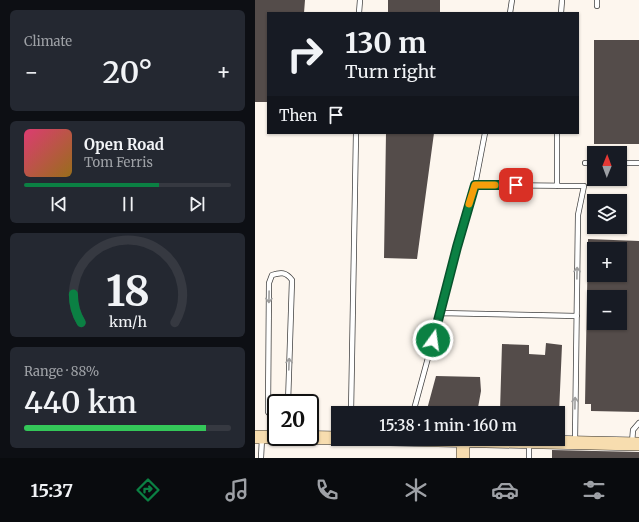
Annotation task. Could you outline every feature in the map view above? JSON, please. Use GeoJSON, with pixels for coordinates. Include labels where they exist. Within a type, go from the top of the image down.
{"type":"FeatureCollection","features":[{"type":"Feature","properties":{"kind":"street"},"geometry":{"type":"LineString","coordinates":[[319,438],[331,438]]}},
{"type":"Feature","properties":{"kind":"street"},"geometry":{"type":"LineString","coordinates":[[565,442],[635,443]]}},
{"type":"Feature","properties":{"kind":"street"},"geometry":{"type":"LineString","coordinates":[[463,446],[463,458]]}},
{"type":"Feature","properties":{"kind":"lane"},"geometry":{"type":"LineString","coordinates":[[359,12],[360,0]]}},
{"type":"Feature","properties":{"kind":"lane"},"geometry":{"type":"LineString","coordinates":[[510,12],[512,0]]}},
{"type":"Feature","properties":{"kind":"lane"},"geometry":{"type":"LineString","coordinates":[[561,12],[562,0]]}},
{"type":"Feature","properties":{"kind":"lane"},"geometry":{"type":"LineString","coordinates":[[597,0],[597,6]]}},
{"type":"Feature","properties":{"kind":"lane"},"geometry":{"type":"LineString","coordinates":[[351,406],[356,134]]}},
{"type":"Feature","properties":{"kind":"lane"},"geometry":{"type":"LineString","coordinates":[[415,406],[475,185],[485,134]]}},
{"type":"Feature","properties":{"kind":"lane"},"geometry":{"type":"LineString","coordinates":[[557,134],[557,186]]}},
{"type":"Feature","properties":{"kind":"lane"},"geometry":{"type":"LineString","coordinates":[[627,163],[639,163]]}},
{"type":"Feature","properties":{"kind":"lane"},"geometry":{"type":"LineString","coordinates":[[475,185],[584,186],[578,215],[575,442]]}},
{"type":"Feature","properties":{"kind":"lane"},"geometry":{"type":"LineString","coordinates":[[268,394],[269,283],[272,275],[280,272],[288,275],[292,280],[288,394]]}},
{"type":"Feature","properties":{"kind":"lane"},"geometry":{"type":"LineString","coordinates":[[440,313],[577,316]]}},
{"type":"Feature","properties":{"kind":"lane"},"geometry":{"type":"LineString","coordinates":[[635,443],[633,430],[639,423]]}},
{"type":"Feature","properties":{"kind":"lane"},"geometry":{"type":"LineString","coordinates":[[258,437],[261,458]]}},
{"type":"Feature","properties":{"kind":"lane"},"geometry":{"type":"LineString","coordinates":[[529,446],[529,458]]}},
{"type":"Feature","properties":{"kind":"building"},"geometry":{"type":"Polygon","coordinates":[[[255,0],[305,0],[304,12],[267,12],[267,102],[255,102],[255,0]]]}},
{"type":"Feature","properties":{"kind":"building"},"geometry":{"type":"Polygon","coordinates":[[[388,0],[440,0],[440,12],[388,12],[388,0]]]}},
{"type":"Feature","properties":{"kind":"building"},"geometry":{"type":"Polygon","coordinates":[[[594,40],[639,40],[639,144],[594,144],[594,40]]]}},
{"type":"Feature","properties":{"kind":"building"},"geometry":{"type":"Polygon","coordinates":[[[386,134],[434,134],[417,259],[384,258],[386,134]]]}},
{"type":"Feature","properties":{"kind":"building"},"geometry":{"type":"Polygon","coordinates":[[[588,239],[639,241],[639,412],[591,411],[591,404],[585,404],[587,294],[587,330],[627,330],[627,290],[587,290],[587,282],[627,282],[627,242],[588,242],[588,239]]]}},
{"type":"Feature","properties":{"kind":"building"},"geometry":{"type":"Polygon","coordinates":[[[546,343],[562,345],[559,406],[500,406],[502,344],[529,345],[529,354],[545,355],[546,343]]]}},
{"type":"Feature","properties":{"kind":"building"},"geometry":{"type":"Polygon","coordinates":[[[436,376],[480,377],[481,391],[478,406],[428,406],[436,376]]]}},
{"type":"Feature","properties":{"kind":"building"},"geometry":{"type":"Polygon","coordinates":[[[552,450],[639,452],[639,458],[552,458],[552,450]]]}},
{"type":"Feature","properties":{"kind":"slow traffic"},"geometry":{"type":"LineString","coordinates":[[469,204],[475,185],[495,185]]}},
{"type":"Feature","properties":{"kind":"route"},"geometry":{"type":"LineString","coordinates":[[433,340],[475,185],[516,185]]}}]}
